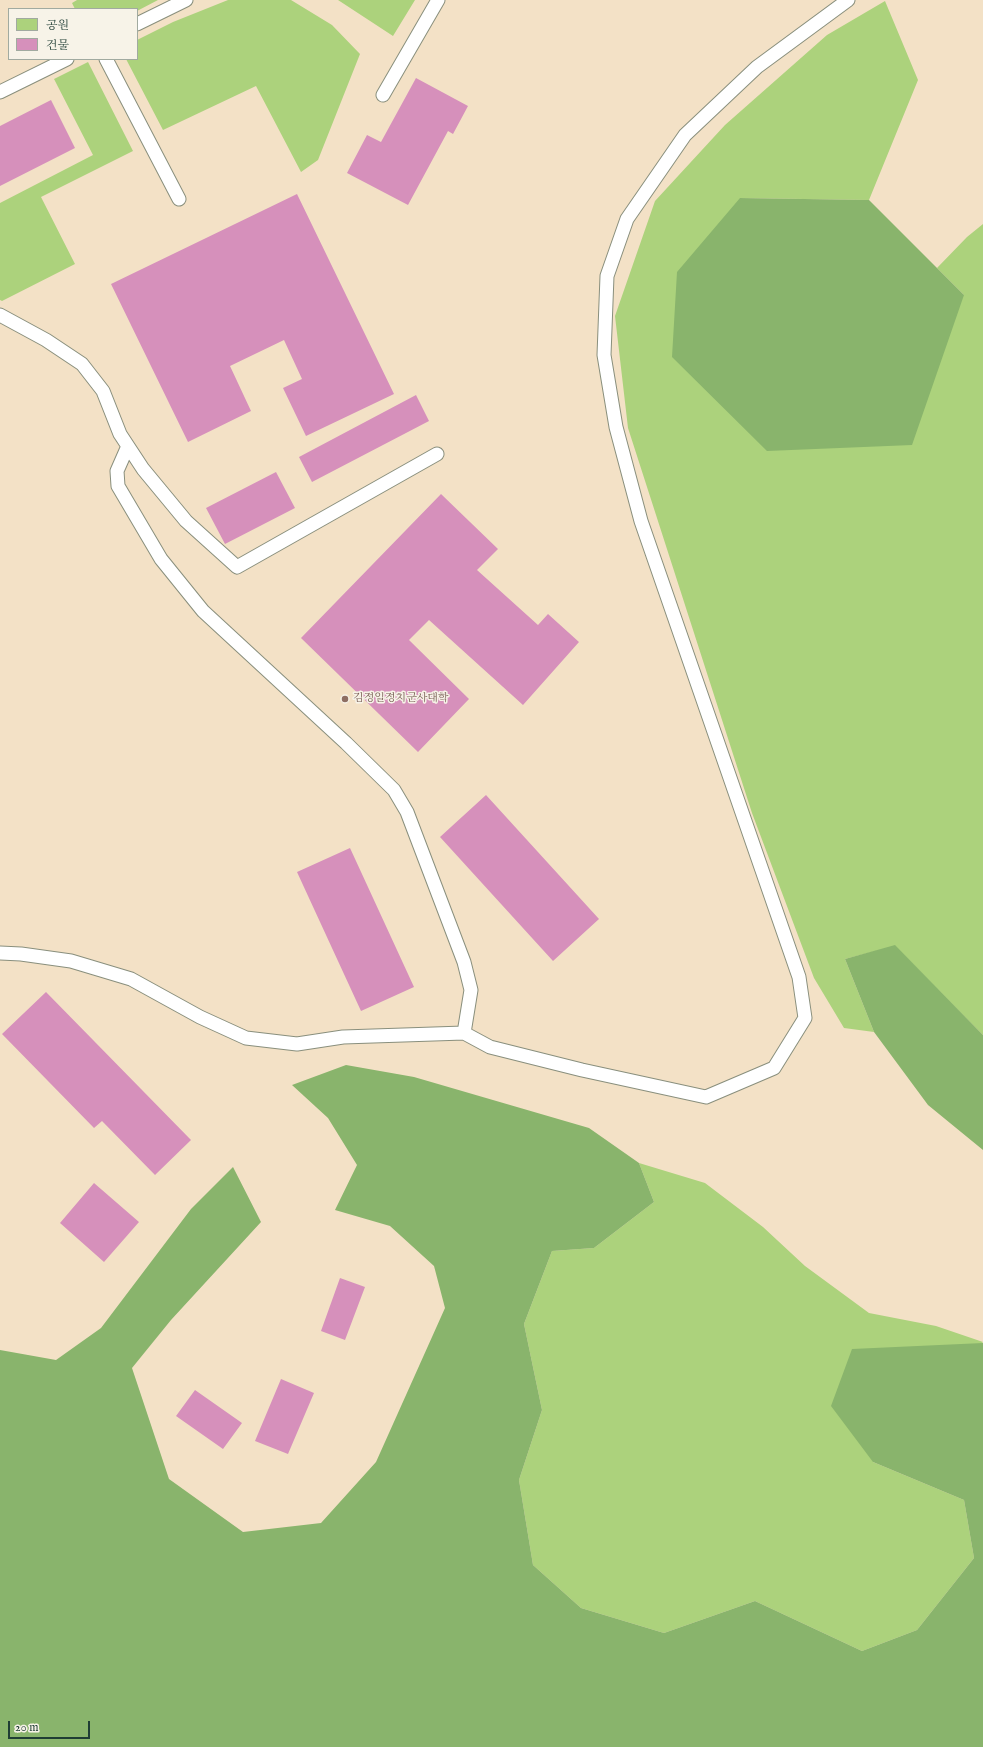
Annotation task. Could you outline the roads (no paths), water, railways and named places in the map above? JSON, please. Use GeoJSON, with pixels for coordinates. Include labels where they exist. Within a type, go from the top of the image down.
{"type":"FeatureCollection","features":[{"type":"Feature","properties":{"kind":"lane"},"geometry":{"type":"LineString","coordinates":[[138,24],[186,0]]}},
{"type":"Feature","properties":{"kind":"lane"},"geometry":{"type":"LineString","coordinates":[[383,95],[438,0]]}},
{"type":"Feature","properties":{"kind":"lane"},"geometry":{"type":"LineString","coordinates":[[0,953],[22,954],[71,961],[131,979],[200,1017],[246,1038],[296,1044],[342,1037],[464,1033],[490,1047],[582,1070],[706,1097],[774,1068],[805,1018],[799,977],[641,521],[616,427],[604,355],[607,276],[627,219],[685,135],[757,67],[848,0]]}},
{"type":"Feature","properties":{"kind":"lane"},"geometry":{"type":"LineString","coordinates":[[0,92],[64,60]]}},
{"type":"Feature","properties":{"kind":"lane"},"geometry":{"type":"LineString","coordinates":[[107,60],[179,199]]}},
{"type":"Feature","properties":{"kind":"lane"},"geometry":{"type":"LineString","coordinates":[[0,315],[46,340],[82,364],[103,391],[120,434],[143,469],[186,521],[237,567],[437,454]]}},
{"type":"Feature","properties":{"kind":"lane"},"geometry":{"type":"LineString","coordinates":[[128,446],[117,470],[118,486],[160,559],[202,611],[346,743],[394,790],[407,812],[464,962],[472,990],[464,1033]]}},
{"type":"Feature","properties":{"kind":"place","name":"김정일정치군사대학"},"geometry":{"type":"Point","coordinates":[345,699]}}]}
